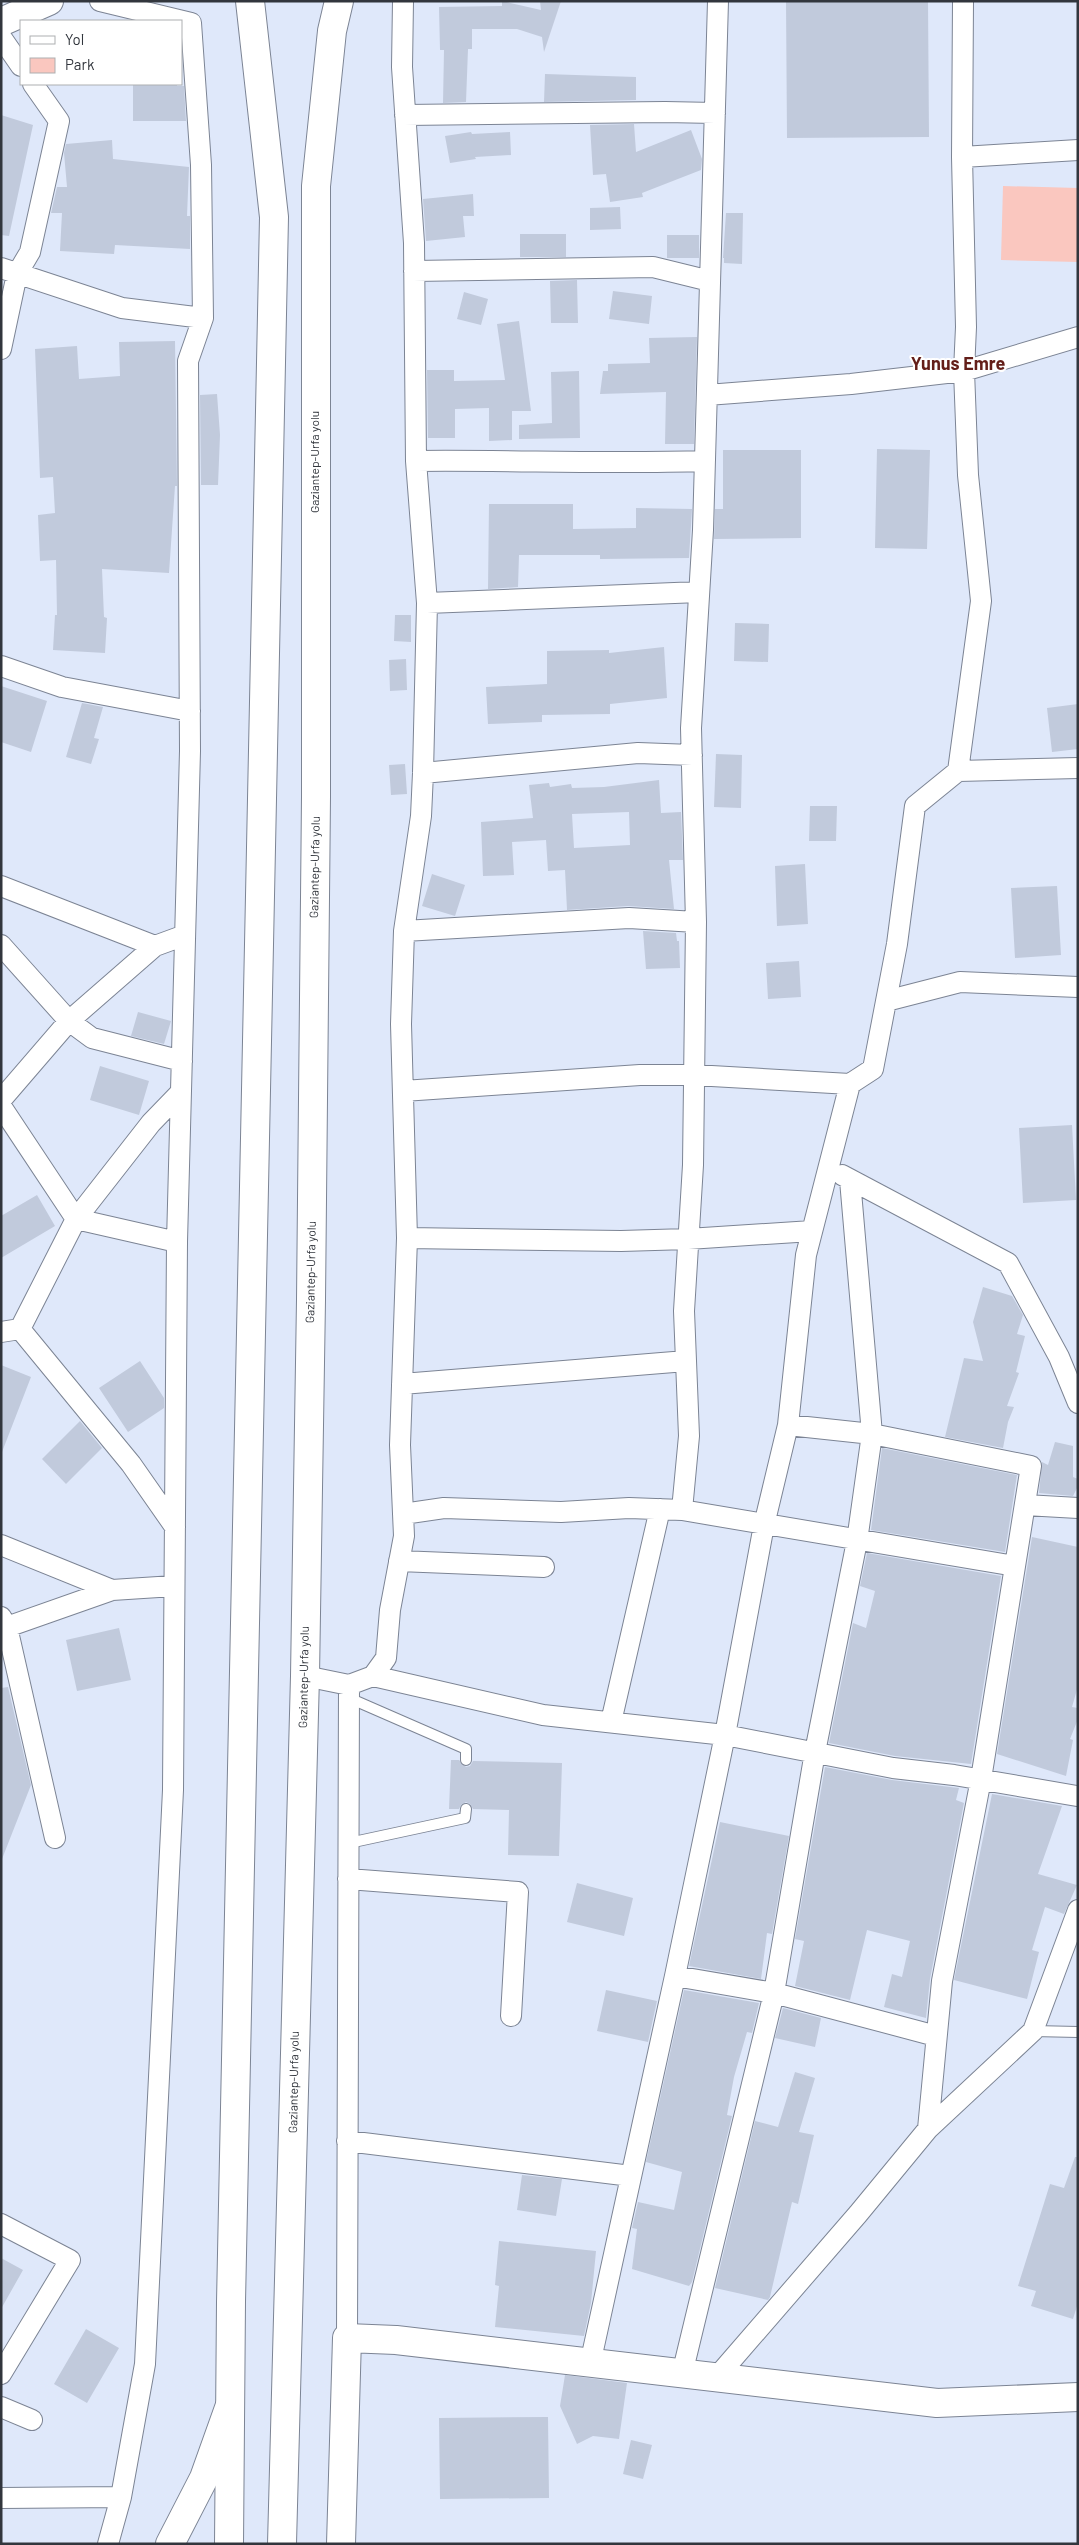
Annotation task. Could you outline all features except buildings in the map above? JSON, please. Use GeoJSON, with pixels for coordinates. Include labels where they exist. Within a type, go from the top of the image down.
{"type":"FeatureCollection","features":[{"type":"Feature","properties":{"kind":"main road"},"geometry":{"type":"LineString","coordinates":[[1,22],[49,1]]}},
{"type":"Feature","properties":{"kind":"main road"},"geometry":{"type":"LineString","coordinates":[[229,2544],[230,2404],[274,216],[250,1]]}},
{"type":"Feature","properties":{"kind":"main road","name":"Gaziantep-Urfa yolu"},"geometry":{"type":"LineString","coordinates":[[282,2544],[304,1676],[316,797],[316,186],[332,31],[339,1]]}},
{"type":"Feature","properties":{"kind":"main road"},"geometry":{"type":"LineString","coordinates":[[340,2544],[347,2338],[396,2340],[937,2403],[1078,2397]]}},
{"type":"Feature","properties":{"kind":"main road"},"geometry":{"type":"LineString","coordinates":[[170,2544],[204,2478],[230,2404]]}},
{"type":"Feature","properties":{"kind":"street"},"geometry":{"type":"LineString","coordinates":[[100,1],[179,20]]}},
{"type":"Feature","properties":{"kind":"street"},"geometry":{"type":"LineString","coordinates":[[349,1691],[373,1676],[386,1658],[390,1610],[404,1536],[400,1445],[407,1238],[400,1024],[404,931],[421,816],[427,603],[416,461],[414,271],[402,66],[403,1]]}},
{"type":"Feature","properties":{"kind":"street"},"geometry":{"type":"LineString","coordinates":[[682,1510],[689,1436],[684,1311],[693,1165],[696,922],[691,728],[705,461],[718,1]]}},
{"type":"Feature","properties":{"kind":"street"},"geometry":{"type":"LineString","coordinates":[[958,771],[981,601],[968,475],[964,371],[966,328],[962,157],[964,1]]}},
{"type":"Feature","properties":{"kind":"street"},"geometry":{"type":"LineString","coordinates":[[108,2544],[121,2497],[145,2364],[173,1790],[177,1242],[190,711],[188,361],[204,318],[201,165],[192,23],[182,21]]}},
{"type":"Feature","properties":{"kind":"street"},"geometry":{"type":"LineString","coordinates":[[1,38],[20,65]]}},
{"type":"Feature","properties":{"kind":"street"},"geometry":{"type":"LineString","coordinates":[[1,349],[9,271],[30,252],[59,120],[35,85]]}},
{"type":"Feature","properties":{"kind":"street"},"geometry":{"type":"LineString","coordinates":[[405,116],[715,113]]}},
{"type":"Feature","properties":{"kind":"street"},"geometry":{"type":"LineString","coordinates":[[962,157],[1078,150]]}},
{"type":"Feature","properties":{"kind":"street"},"geometry":{"type":"LineString","coordinates":[[414,271],[653,267],[710,281]]}},
{"type":"Feature","properties":{"kind":"street"},"geometry":{"type":"LineString","coordinates":[[9,271],[122,308],[204,318]]}},
{"type":"Feature","properties":{"kind":"street"},"geometry":{"type":"LineString","coordinates":[[707,395],[850,384],[964,371],[1078,336]]}},
{"type":"Feature","properties":{"kind":"street"},"geometry":{"type":"LineString","coordinates":[[416,461],[705,461]]}},
{"type":"Feature","properties":{"kind":"street"},"geometry":{"type":"LineString","coordinates":[[427,603],[699,592]]}},
{"type":"Feature","properties":{"kind":"street"},"geometry":{"type":"LineString","coordinates":[[1,666],[62,687],[190,711]]}},
{"type":"Feature","properties":{"kind":"street"},"geometry":{"type":"LineString","coordinates":[[423,773],[638,752],[692,755]]}},
{"type":"Feature","properties":{"kind":"street"},"geometry":{"type":"LineString","coordinates":[[402,1091],[640,1075],[694,1075],[850,1084],[873,1069],[897,944],[915,806],[958,771],[1078,768]]}},
{"type":"Feature","properties":{"kind":"street"},"geometry":{"type":"LineString","coordinates":[[1,886],[155,946]]}},
{"type":"Feature","properties":{"kind":"street"},"geometry":{"type":"LineString","coordinates":[[404,931],[629,918],[696,922]]}},
{"type":"Feature","properties":{"kind":"street"},"geometry":{"type":"LineString","coordinates":[[1,1100],[69,1021],[155,946],[185,935]]}},
{"type":"Feature","properties":{"kind":"street"},"geometry":{"type":"LineString","coordinates":[[1,945],[69,1021],[92,1038],[182,1061]]}},
{"type":"Feature","properties":{"kind":"street"},"geometry":{"type":"LineString","coordinates":[[886,1001],[960,982],[1078,987]]}},
{"type":"Feature","properties":{"kind":"street"},"geometry":{"type":"LineString","coordinates":[[590,2364],[675,1976],[725,1735],[764,1525],[788,1426],[806,1255],[850,1084]]}},
{"type":"Feature","properties":{"kind":"street"},"geometry":{"type":"LineString","coordinates":[[175,1527],[131,1464],[11,1330],[76,1219],[151,1123],[181,1092]]}},
{"type":"Feature","properties":{"kind":"street"},"geometry":{"type":"LineString","coordinates":[[1,1106],[76,1219],[177,1242]]}},
{"type":"Feature","properties":{"kind":"street"},"geometry":{"type":"LineString","coordinates":[[829,1168],[1008,1263],[1059,1357],[1078,1403]]}},
{"type":"Feature","properties":{"kind":"street"},"geometry":{"type":"LineString","coordinates":[[682,2374],[774,1993],[815,1752],[857,1541],[872,1434],[850,1180]]}},
{"type":"Feature","properties":{"kind":"street"},"geometry":{"type":"LineString","coordinates":[[407,1238],[688,1239],[812,1232]]}},
{"type":"Feature","properties":{"kind":"street"},"geometry":{"type":"LineString","coordinates":[[402,1384],[686,1361]]}},
{"type":"Feature","properties":{"kind":"street"},"geometry":{"type":"LineString","coordinates":[[788,1426],[872,1434],[1030,1466],[981,1779],[942,1981],[928,2129]]}},
{"type":"Feature","properties":{"kind":"street"},"geometry":{"type":"LineString","coordinates":[[1024,1505],[1078,1508]]}},
{"type":"Feature","properties":{"kind":"street"},"geometry":{"type":"LineString","coordinates":[[403,1514],[444,1508],[561,1512],[630,1508],[682,1510],[857,1541],[905,1546],[1015,1566]]}},
{"type":"Feature","properties":{"kind":"street"},"geometry":{"type":"LineString","coordinates":[[611,1722],[660,1510]]}},
{"type":"Feature","properties":{"kind":"street"},"geometry":{"type":"LineString","coordinates":[[1,1545],[112,1590]]}},
{"type":"Feature","properties":{"kind":"street"},"geometry":{"type":"LineString","coordinates":[[399,1562],[544,1566]]}},
{"type":"Feature","properties":{"kind":"street"},"geometry":{"type":"LineString","coordinates":[[55,1838],[3,1625],[112,1590],[174,1586]]}},
{"type":"Feature","properties":{"kind":"street"},"geometry":{"type":"LineString","coordinates":[[304,1676],[349,1691]]}},
{"type":"Feature","properties":{"kind":"street"},"geometry":{"type":"LineString","coordinates":[[373,1676],[543,1715],[725,1735],[893,1768],[981,1779],[1078,1798]]}},
{"type":"Feature","properties":{"kind":"street"},"geometry":{"type":"LineString","coordinates":[[347,2338],[349,1691]]}},
{"type":"Feature","properties":{"kind":"street"},"geometry":{"type":"LineString","coordinates":[[348,1879],[518,1892],[512,2016]]}},
{"type":"Feature","properties":{"kind":"street"},"geometry":{"type":"LineString","coordinates":[[716,2378],[858,2214],[928,2129],[1033,2031],[1078,1910]]}},
{"type":"Feature","properties":{"kind":"street"},"geometry":{"type":"LineString","coordinates":[[675,1976],[774,1993],[936,2036]]}},
{"type":"Feature","properties":{"kind":"street"},"geometry":{"type":"LineString","coordinates":[[348,2141],[631,2176]]}},
{"type":"Feature","properties":{"kind":"street"},"geometry":{"type":"LineString","coordinates":[[1,2224],[70,2260],[1,2374]]}},
{"type":"Feature","properties":{"kind":"street"},"geometry":{"type":"LineString","coordinates":[[1,2407],[32,2420]]}},
{"type":"Feature","properties":{"kind":"street"},"geometry":{"type":"LineString","coordinates":[[1,2498],[121,2497]]}},
{"type":"Feature","properties":{"kind":"lane"},"geometry":{"type":"LineString","coordinates":[[349,1691],[466,1750],[466,1760]]}},
{"type":"Feature","properties":{"kind":"lane"},"geometry":{"type":"LineString","coordinates":[[349,1843],[465,1818],[466,1809]]}},
{"type":"Feature","properties":{"kind":"lane"},"geometry":{"type":"LineString","coordinates":[[1033,2031],[1078,2032]]}},
{"type":"Feature","properties":{"kind":"green space"},"geometry":{"type":"Polygon","coordinates":[[[1003,186],[1078,188],[1078,262],[1001,260],[1003,186]]]}},
{"type":"Feature","properties":{"kind":"district","name":"Yunus Emre"},"geometry":{"type":"Point","coordinates":[958,364]}}]}
